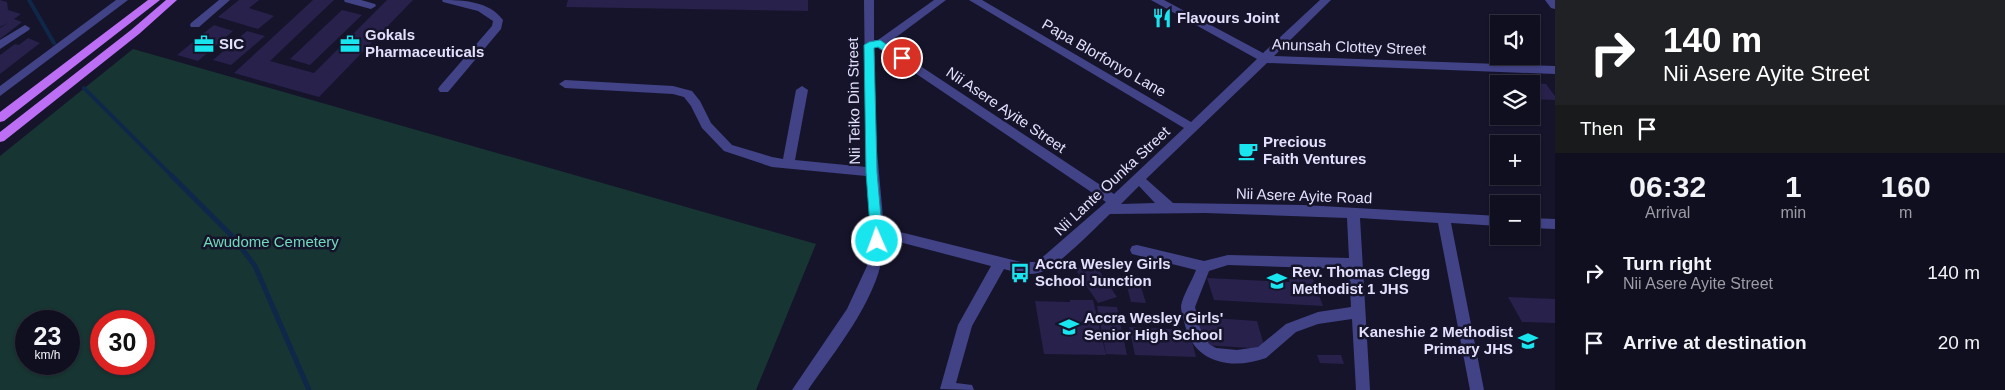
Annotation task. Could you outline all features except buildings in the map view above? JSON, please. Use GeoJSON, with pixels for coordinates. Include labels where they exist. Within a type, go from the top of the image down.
{"type":"FeatureCollection","features":[{"type":"Feature","properties":{"kind":"main road"},"geometry":{"type":"LineString","coordinates":[[0,118],[156,0]]}},
{"type":"Feature","properties":{"kind":"main road"},"geometry":{"type":"LineString","coordinates":[[0,138],[172,0]]}},
{"type":"Feature","properties":{"kind":"street"},"geometry":{"type":"LineString","coordinates":[[0,92],[122,0]]}},
{"type":"Feature","properties":{"kind":"street"},"geometry":{"type":"LineString","coordinates":[[195,25],[224,0]]}},
{"type":"Feature","properties":{"kind":"street"},"geometry":{"type":"LineString","coordinates":[[349,0],[370,6]]}},
{"type":"Feature","properties":{"kind":"street"},"geometry":{"type":"LineString","coordinates":[[444,89],[497,26],[498,20],[494,14],[447,0]]}},
{"type":"Feature","properties":{"kind":"street","name":"Nii Teiko Din Street"},"geometry":{"type":"LineString","coordinates":[[798,390],[838,333],[874,267],[877,230],[872,172],[874,44],[869,0]]}},
{"type":"Feature","properties":{"kind":"street"},"geometry":{"type":"LineString","coordinates":[[874,44],[941,0]]}},
{"type":"Feature","properties":{"kind":"street","name":"Papa Blorfonyo Lane"},"geometry":{"type":"LineString","coordinates":[[974,0],[1192,128]]}},
{"type":"Feature","properties":{"kind":"street","name":"Anunsah Clottey Street"},"geometry":{"type":"LineString","coordinates":[[1156,0],[1265,59],[1555,70]]}},
{"type":"Feature","properties":{"kind":"street","name":"Nii Lante Ounka Street"},"geometry":{"type":"LineString","coordinates":[[877,230],[1021,268],[1038,268],[1046,264],[1139,179],[1326,0]]}},
{"type":"Feature","properties":{"kind":"street"},"geometry":{"type":"LineString","coordinates":[[1550,0],[1555,6]]}},
{"type":"Feature","properties":{"kind":"street"},"geometry":{"type":"LineString","coordinates":[[0,45],[25,28]]}},
{"type":"Feature","properties":{"kind":"street","name":"Nii Asere Ayite Street"},"geometry":{"type":"LineString","coordinates":[[874,44],[1111,205]]}},
{"type":"Feature","properties":{"kind":"street"},"geometry":{"type":"LineString","coordinates":[[565,84],[673,90],[688,94],[696,104],[706,125],[728,148],[772,162],[872,172]]}},
{"type":"Feature","properties":{"kind":"street"},"geometry":{"type":"LineString","coordinates":[[788,164],[802,90]]}},
{"type":"Feature","properties":{"kind":"street"},"geometry":{"type":"LineString","coordinates":[[1139,179],[1155,196],[1170,207]]}},
{"type":"Feature","properties":{"kind":"street","name":"Nii Asere Ayite Road"},"geometry":{"type":"LineString","coordinates":[[1111,205],[1353,213],[1490,221]]}},
{"type":"Feature","properties":{"kind":"street"},"geometry":{"type":"LineString","coordinates":[[1353,213],[1363,390]]}},
{"type":"Feature","properties":{"kind":"street"},"geometry":{"type":"LineString","coordinates":[[1444,218],[1477,390]]}},
{"type":"Feature","properties":{"kind":"street"},"geometry":{"type":"LineString","coordinates":[[1540,223],[1555,224]]}},
{"type":"Feature","properties":{"kind":"street"},"geometry":{"type":"LineString","coordinates":[[1137,250],[1204,267],[1228,260],[1356,264]]}},
{"type":"Feature","properties":{"kind":"street"},"geometry":{"type":"LineString","coordinates":[[967,390],[947,389],[965,325],[1000,263]]}},
{"type":"Feature","properties":{"kind":"street"},"geometry":{"type":"LineString","coordinates":[[1204,267],[1188,307],[1193,329],[1204,348],[1213,354],[1237,356],[1261,353],[1291,328],[1318,318],[1359,312]]}},
{"type":"Feature","properties":{"kind":"green space","name":"Awudome Cemetery"},"geometry":{"type":"Polygon","coordinates":[[[133,49],[816,244],[756,390],[0,390],[0,156],[133,49]]]}},
{"type":"Feature","properties":{"kind":"waterway"},"geometry":{"type":"LineString","coordinates":[[29,0],[54,43]]}},
{"type":"Feature","properties":{"kind":"waterway"},"geometry":{"type":"LineString","coordinates":[[84,88],[234,238],[255,266],[309,390]]}},
{"type":"Feature","properties":{"kind":"place","name":"Flavours Joint"},"geometry":{"type":"Point","coordinates":[1162,18]}},
{"type":"Feature","properties":{"kind":"place","name":"SIC"},"geometry":{"type":"Point","coordinates":[204,44]}},
{"type":"Feature","properties":{"kind":"place","name":"Gokals Pharmaceuticals"},"geometry":{"type":"Point","coordinates":[350,44]}},
{"type":"Feature","properties":{"kind":"place","name":"Precious Faith Ventures"},"geometry":{"type":"Point","coordinates":[1248,151]}},
{"type":"Feature","properties":{"kind":"place","name":"Accra Wesley Girls School Junction"},"geometry":{"type":"Point","coordinates":[1020,273]}},
{"type":"Feature","properties":{"kind":"place","name":"Rev. Thomas Clegg Methodist 1 JHS"},"geometry":{"type":"Point","coordinates":[1277,281]}},
{"type":"Feature","properties":{"kind":"place","name":"Accra Wesley Girls' Senior High School"},"geometry":{"type":"Point","coordinates":[1069,327]}},
{"type":"Feature","properties":{"kind":"place","name":"Kaneshie 2 Methodist Primary JHS"},"geometry":{"type":"Point","coordinates":[1528,341]}},
{"type":"Feature","properties":{"kind":"route"},"geometry":{"type":"LineString","coordinates":[[877,241],[872,172],[869,45],[880,44],[902,58]]}}]}
